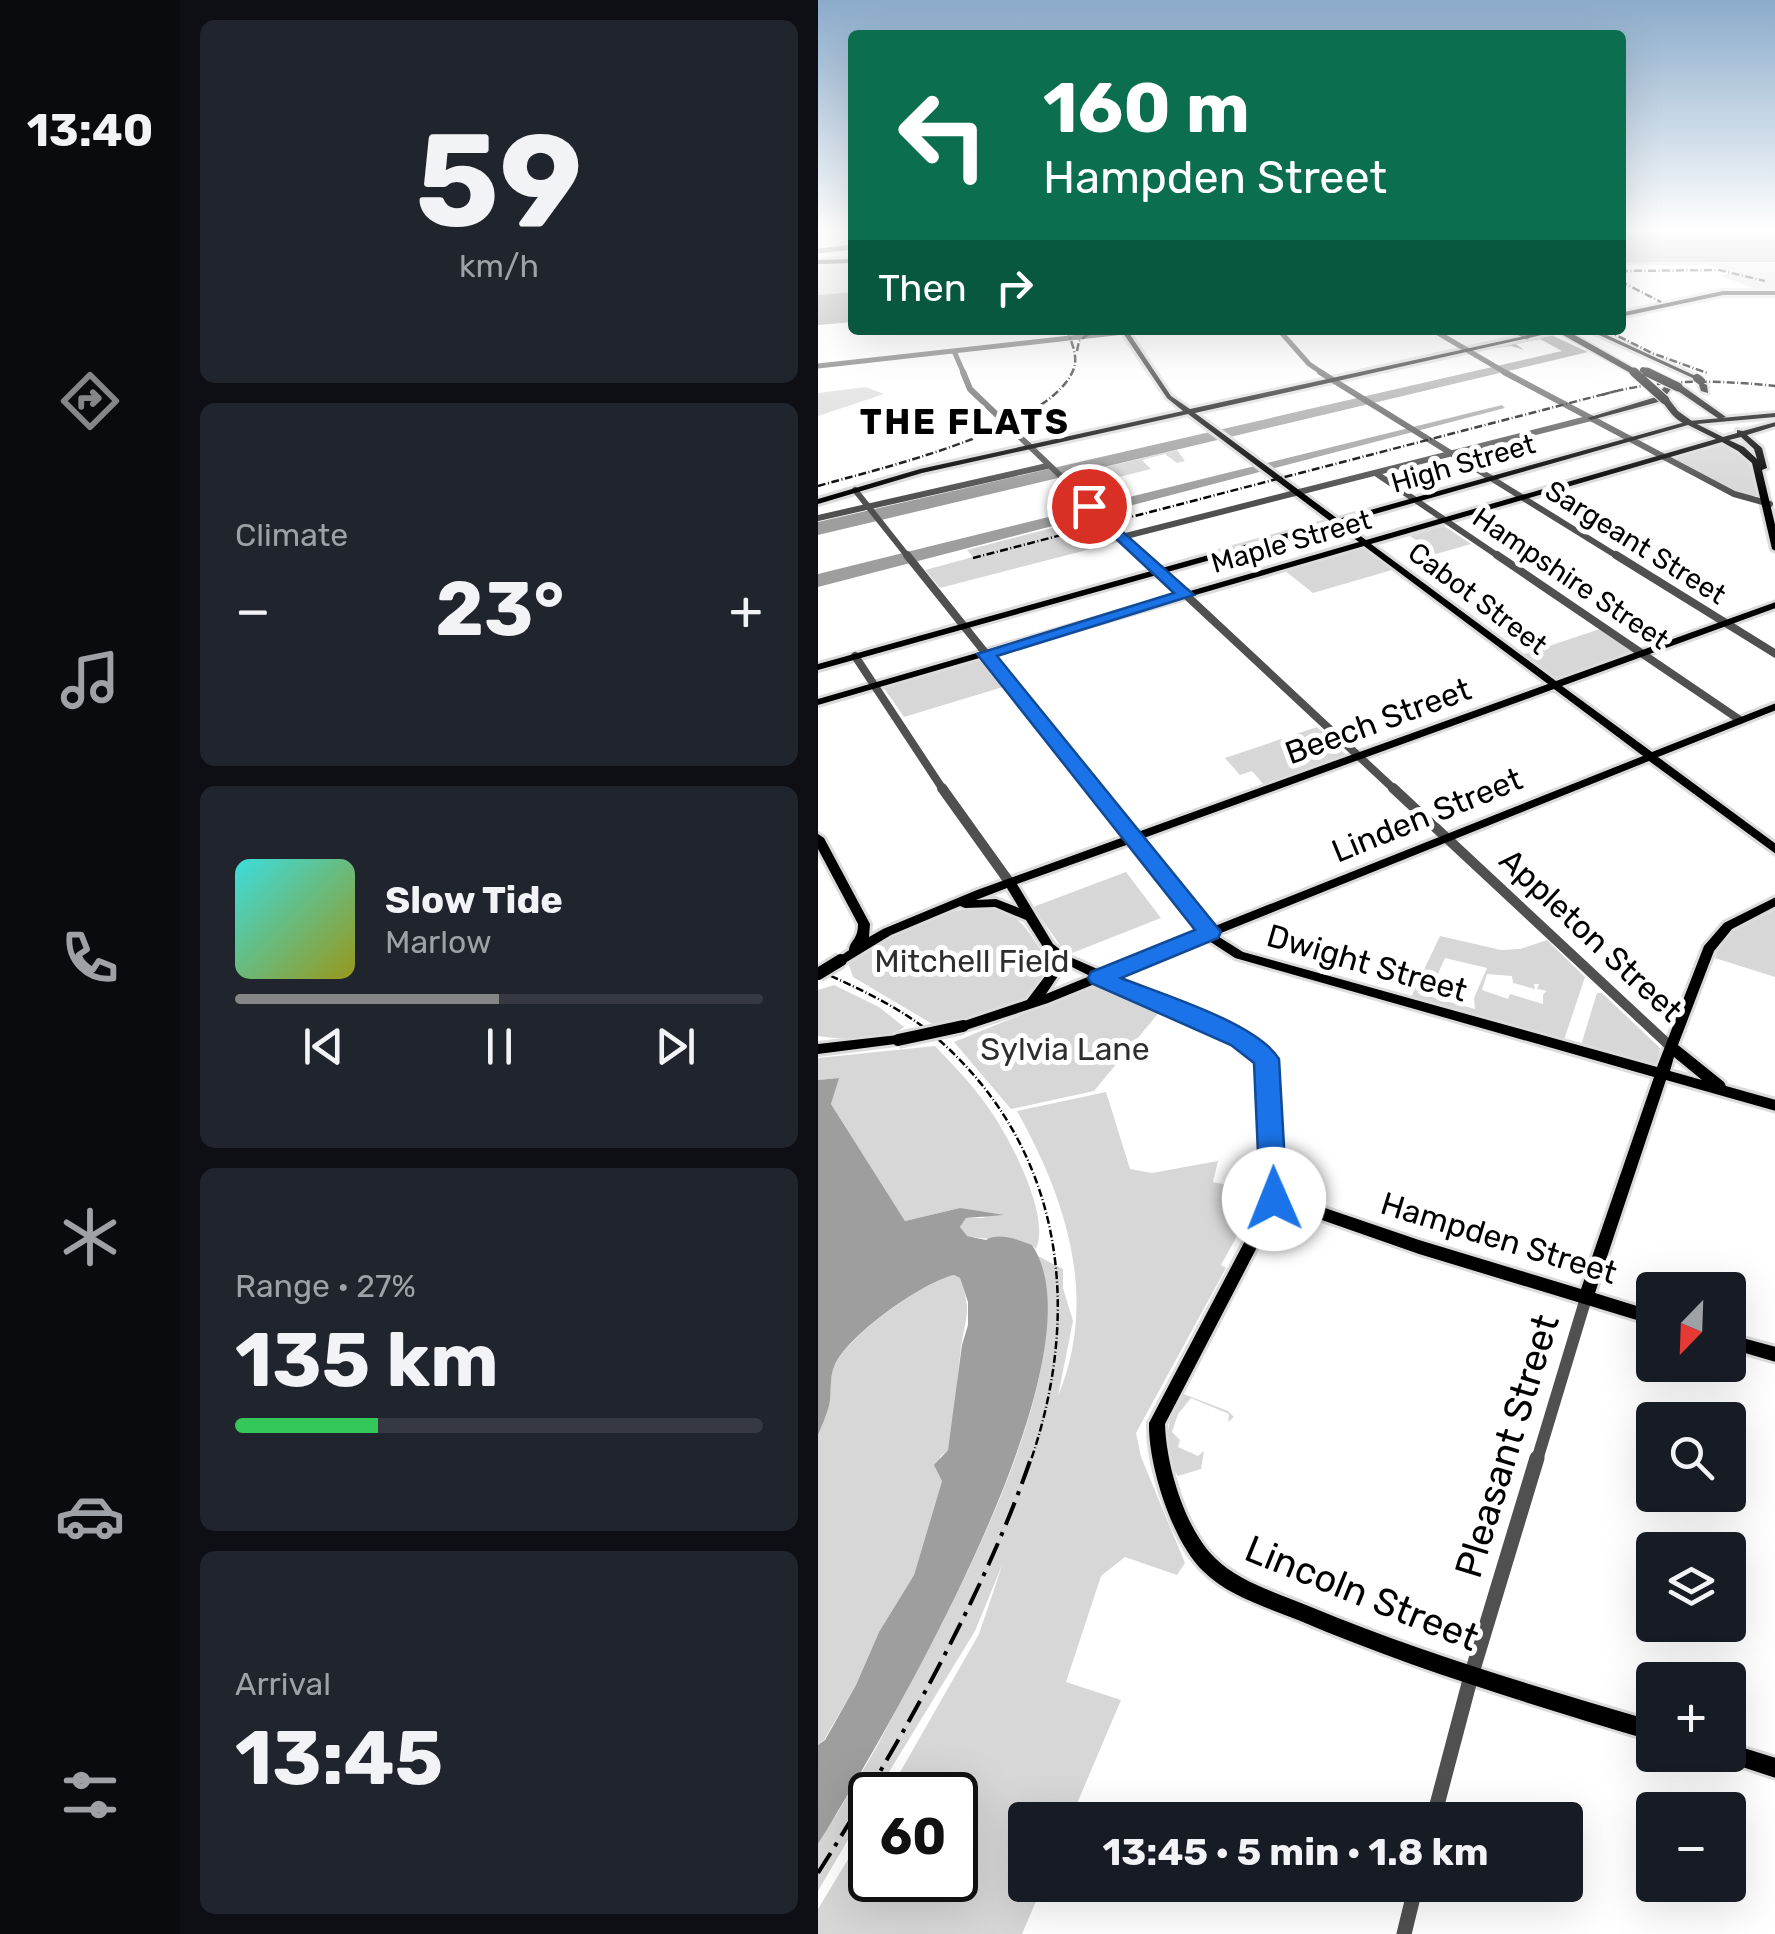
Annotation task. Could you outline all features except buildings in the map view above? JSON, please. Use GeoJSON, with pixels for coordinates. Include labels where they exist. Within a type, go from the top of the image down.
{"type":"FeatureCollection","features":[{"type":"Feature","properties":{"kind":"highway"},"geometry":{"type":"LineString","coordinates":[[1561,335],[1651,383],[1666,394],[1675,413],[1690,422]]}},
{"type":"Feature","properties":{"kind":"highway"},"geometry":{"type":"LineString","coordinates":[[1565,335],[1678,387],[1704,390],[1722,417]]}},
{"type":"Feature","properties":{"kind":"highway"},"geometry":{"type":"LineString","coordinates":[[1588,343],[1666,394]]}},
{"type":"Feature","properties":{"kind":"highway"},"geometry":{"type":"LineString","coordinates":[[1591,418],[1644,400],[1649,392],[1597,352]]}},
{"type":"Feature","properties":{"kind":"highway"},"geometry":{"type":"LineString","coordinates":[[1591,418],[1655,401],[1666,394]]}},
{"type":"Feature","properties":{"kind":"main road","name":"Cabot Street"},"geometry":{"type":"LineString","coordinates":[[1128,335],[1166,394],[1210,430],[1776,850]]}},
{"type":"Feature","properties":{"kind":"main road"},"geometry":{"type":"LineString","coordinates":[[818,502],[1028,447],[1535,335]]}},
{"type":"Feature","properties":{"kind":"main road"},"geometry":{"type":"LineString","coordinates":[[1603,335],[1648,354],[1704,390]]}},
{"type":"Feature","properties":{"kind":"main road","name":"High Street"},"geometry":{"type":"LineString","coordinates":[[818,667],[1690,422],[1776,415]]}},
{"type":"Feature","properties":{"kind":"main road"},"geometry":{"type":"LineString","coordinates":[[1722,417],[1758,448],[1776,549]]}},
{"type":"Feature","properties":{"kind":"main road"},"geometry":{"type":"LineString","coordinates":[[1690,422],[1756,462],[1767,502]]}},
{"type":"Feature","properties":{"kind":"main road","name":"Maple Street"},"geometry":{"type":"LineString","coordinates":[[818,702],[1776,424]]}},
{"type":"Feature","properties":{"kind":"main road","name":"Beech Street"},"geometry":{"type":"LineString","coordinates":[[818,974],[887,932],[980,893],[1772,607]]}},
{"type":"Feature","properties":{"kind":"main road","name":"Linden Street"},"geometry":{"type":"LineString","coordinates":[[818,1046],[898,1040],[963,1026],[1030,1005],[1776,706]]}},
{"type":"Feature","properties":{"kind":"main road"},"geometry":{"type":"LineString","coordinates":[[818,838],[864,924],[864,936],[841,960]]}},
{"type":"Feature","properties":{"kind":"main road","name":"Dwight Street"},"geometry":{"type":"LineString","coordinates":[[1134,838],[1223,948],[1249,959],[1776,1106]]}},
{"type":"Feature","properties":{"kind":"main road"},"geometry":{"type":"LineString","coordinates":[[1010,883],[1049,948],[1099,978],[1240,1038],[1266,1059],[1274,1197]]}},
{"type":"Feature","properties":{"kind":"main road","name":"Pleasant Street"},"geometry":{"type":"LineString","coordinates":[[1586,1298],[1664,1075],[1670,1047],[1716,935],[1776,902]]}},
{"type":"Feature","properties":{"kind":"main road"},"geometry":{"type":"LineString","coordinates":[[954,905],[996,904],[1029,917]]}},
{"type":"Feature","properties":{"kind":"main road"},"geometry":{"type":"LineString","coordinates":[[864,924],[887,932]]}},
{"type":"Feature","properties":{"kind":"main road"},"geometry":{"type":"LineString","coordinates":[[1030,1005],[1052,976],[1049,948]]}},
{"type":"Feature","properties":{"kind":"main road","name":"Appleton Street"},"geometry":{"type":"LineString","coordinates":[[1670,1047],[1729,1093]]}},
{"type":"Feature","properties":{"kind":"main road","name":"Hampden Street"},"geometry":{"type":"LineString","coordinates":[[1274,1197],[1636,1313]]}},
{"type":"Feature","properties":{"kind":"main road","name":"Lincoln Street"},"geometry":{"type":"LineString","coordinates":[[1274,1197],[1166,1399],[1155,1440],[1164,1475],[1200,1556],[1226,1578],[1406,1656],[1636,1726]]}},
{"type":"Feature","properties":{"kind":"main road"},"geometry":{"type":"LineString","coordinates":[[1746,1346],[1776,1356]]}},
{"type":"Feature","properties":{"kind":"main road"},"geometry":{"type":"LineString","coordinates":[[1746,1759],[1776,1768]]}},
{"type":"Feature","properties":{"kind":"street"},"geometry":{"type":"LineString","coordinates":[[818,366],[1091,335]]}},
{"type":"Feature","properties":{"kind":"street","name":"Sargeant Street"},"geometry":{"type":"LineString","coordinates":[[1283,335],[1310,365],[1332,380],[1776,654]]}},
{"type":"Feature","properties":{"kind":"street"},"geometry":{"type":"LineString","coordinates":[[1442,335],[1749,500],[1767,502]]}},
{"type":"Feature","properties":{"kind":"street","name":"Appleton Street"},"geometry":{"type":"LineString","coordinates":[[954,351],[967,387],[1049,468],[1670,1047]]}},
{"type":"Feature","properties":{"kind":"street"},"geometry":{"type":"LineString","coordinates":[[1122,536],[1292,491],[1339,485],[1591,418]]}},
{"type":"Feature","properties":{"kind":"street"},"geometry":{"type":"LineString","coordinates":[[818,518],[1049,468]]}},
{"type":"Feature","properties":{"kind":"street","name":"Hampshire Street"},"geometry":{"type":"LineString","coordinates":[[1377,474],[1740,720]]}},
{"type":"Feature","properties":{"kind":"street","name":"Dwight Street"},"geometry":{"type":"LineString","coordinates":[[855,490],[1134,838]]}},
{"type":"Feature","properties":{"kind":"street"},"geometry":{"type":"LineString","coordinates":[[855,656],[1010,883]]}},
{"type":"Feature","properties":{"kind":"street"},"geometry":{"type":"LineString","coordinates":[[980,893],[995,877],[995,864]]}},
{"type":"Feature","properties":{"kind":"street","name":"Pleasant Street"},"geometry":{"type":"LineString","coordinates":[[1438,1802],[1471,1676],[1586,1298]]}},
{"type":"Feature","properties":{"kind":"street"},"geometry":{"type":"LineString","coordinates":[[1404,1934],[1412,1902]]}},
{"type":"Feature","properties":{"kind":"green space"},"geometry":{"type":"Polygon","coordinates":[[[866,387],[884,394],[818,416],[818,393],[866,387]]]}},
{"type":"Feature","properties":{"kind":"green space"},"geometry":{"type":"Polygon","coordinates":[[[1723,442],[1749,464],[1760,496],[1743,496],[1671,457],[1723,442]]]}},
{"type":"Feature","properties":{"kind":"green space"},"geometry":{"type":"Polygon","coordinates":[[[1177,450],[1185,461],[1177,463],[1165,454],[1142,460],[1151,469],[1107,480],[1099,471],[1081,475],[1089,484],[1102,481],[1077,487],[1064,477],[1177,450]]]}},
{"type":"Feature","properties":{"kind":"green space"},"geometry":{"type":"Polygon","coordinates":[[[1095,517],[1122,541],[940,588],[925,570],[973,557],[967,550],[1095,517]]]}},
{"type":"Feature","properties":{"kind":"green space"},"geometry":{"type":"Polygon","coordinates":[[[1444,526],[1471,544],[1436,554],[1410,536],[1444,526]]]}},
{"type":"Feature","properties":{"kind":"green space"},"geometry":{"type":"Polygon","coordinates":[[[1362,548],[1392,570],[1313,593],[1284,570],[1362,548]]]}},
{"type":"Feature","properties":{"kind":"green space"},"geometry":{"type":"Polygon","coordinates":[[[1600,629],[1635,653],[1555,682],[1522,655],[1600,629]]]}},
{"type":"Feature","properties":{"kind":"green space"},"geometry":{"type":"Polygon","coordinates":[[[981,660],[1003,687],[904,717],[883,687],[981,660]]]}},
{"type":"Feature","properties":{"kind":"green space"},"geometry":{"type":"Polygon","coordinates":[[[1317,727],[1347,756],[1265,786],[1252,771],[1240,775],[1225,758],[1317,727]]]}},
{"type":"Feature","properties":{"kind":"green space"},"geometry":{"type":"Polygon","coordinates":[[[1126,872],[1161,918],[1067,955],[1033,907],[1126,872]]]}},
{"type":"Feature","properties":{"kind":"green space","name":"Mitchell Field"},"geometry":{"type":"Polygon","coordinates":[[[994,907],[1021,922],[1047,966],[1043,982],[1013,1004],[934,1025],[853,977],[848,962],[899,932],[955,911],[994,907]]]}},
{"type":"Feature","properties":{"kind":"green space"},"geometry":{"type":"Polygon","coordinates":[[[1775,910],[1775,977],[1715,958],[1723,935],[1775,910]]]}},
{"type":"Feature","properties":{"kind":"green space"},"geometry":{"type":"Polygon","coordinates":[[[1440,936],[1501,950],[1520,949],[1547,940],[1585,977],[1564,1040],[1411,997],[1440,936]],[[1445,958],[1428,996],[1475,1009],[1474,998],[1487,968],[1445,958]],[[1487,974],[1482,990],[1543,1004],[1547,991],[1537,989],[1539,984],[1534,984],[1535,989],[1513,983],[1512,976],[1487,974]]]}},
{"type":"Feature","properties":{"kind":"green space"},"geometry":{"type":"Polygon","coordinates":[[[834,985],[879,1007],[904,1027],[875,1037],[818,1036],[818,990],[834,985]]]}},
{"type":"Feature","properties":{"kind":"green space","name":"Sylvia Lane"},"geometry":{"type":"Polygon","coordinates":[[[1102,986],[1161,1010],[1094,1091],[1011,1109],[954,1042],[1089,987],[1102,986]]]}},
{"type":"Feature","properties":{"kind":"green space"},"geometry":{"type":"Polygon","coordinates":[[[1597,993],[1602,993],[1660,1048],[1657,1066],[1581,1045],[1597,993]]]}},
{"type":"Feature","properties":{"kind":"green space"},"geometry":{"type":"Polygon","coordinates":[[[935,1046],[982,1099],[1024,1172],[1038,1215],[1036,1249],[1032,1245],[966,1236],[960,1227],[966,1218],[986,1218],[960,1208],[905,1221],[831,1104],[838,1078],[818,1080],[818,1058],[935,1046]]]}},
{"type":"Feature","properties":{"kind":"green space"},"geometry":{"type":"Polygon","coordinates":[[[1106,1092],[1130,1169],[1152,1173],[1218,1161],[1213,1182],[1233,1186],[1235,1198],[1266,1197],[1244,1235],[1238,1234],[1221,1265],[1226,1268],[1136,1433],[1141,1457],[1185,1563],[1177,1575],[1125,1557],[1101,1576],[1066,1682],[1121,1700],[1078,1802],[1008,1802],[1008,1902],[1036,1902],[1022,1934],[818,1934],[818,1909],[848,1859],[848,1902],[978,1902],[978,1772],[900,1772],[979,1634],[1003,1563],[975,1631],[889,1772],[862,1772],[970,1566],[1025,1429],[1042,1363],[1047,1304],[1036,1255],[1063,1269],[1063,1288],[1073,1321],[1058,1396],[1070,1359],[1076,1322],[1071,1250],[1050,1179],[1017,1111],[1106,1092]]]}},
{"type":"Feature","properties":{"kind":"green space"},"geometry":{"type":"Polygon","coordinates":[[[954,1275],[960,1278],[967,1313],[948,1450],[940,1457],[942,1481],[914,1575],[879,1632],[856,1685],[818,1745],[818,1435],[829,1406],[832,1372],[842,1354],[887,1312],[924,1288],[954,1275]]]}},
{"type":"Feature","properties":{"kind":"green space"},"geometry":{"type":"Polygon","coordinates":[[[1181,1393],[1228,1411],[1234,1417],[1228,1422],[1229,1414],[1191,1398],[1178,1414],[1172,1432],[1180,1440],[1178,1447],[1198,1456],[1204,1451],[1201,1469],[1178,1476],[1167,1447],[1172,1413],[1181,1393]]]}},
{"type":"Feature","properties":{"kind":"green space"},"geometry":{"type":"Polygon","coordinates":[[[848,1795],[848,1840],[818,1891],[818,1845],[848,1795]]]}},
{"type":"Feature","properties":{"kind":"shaded area"},"geometry":{"type":"Polygon","coordinates":[[[818,318],[848,318],[848,322],[818,325],[818,318]]]}},
{"type":"Feature","properties":{"kind":"shaded area"},"geometry":{"type":"Polygon","coordinates":[[[1531,335],[1551,335],[1588,352],[818,535],[818,522],[1562,351],[1540,339],[1516,344],[1524,350],[1511,346],[1472,351],[1534,337],[1531,335]]]}},
{"type":"Feature","properties":{"kind":"shaded area"},"geometry":{"type":"Polygon","coordinates":[[[1502,405],[1505,408],[818,587],[818,574],[1502,405]]]}},
{"type":"Feature","properties":{"kind":"shaded area"},"geometry":{"type":"Polygon","coordinates":[[[839,1078],[831,1104],[905,1221],[960,1208],[1004,1215],[966,1218],[960,1227],[967,1236],[986,1240],[1003,1237],[1032,1245],[1048,1299],[1040,1372],[1015,1457],[978,1548],[890,1722],[860,1772],[848,1772],[848,1793],[818,1844],[818,1745],[825,1740],[856,1685],[879,1632],[914,1575],[942,1481],[934,1465],[948,1450],[968,1325],[968,1302],[960,1278],[954,1275],[924,1288],[869,1326],[841,1354],[834,1367],[829,1406],[818,1435],[818,1080],[839,1078]]]}},
{"type":"Feature","properties":{"kind":"railway"},"geometry":{"type":"LineString","coordinates":[[818,486],[960,444],[1033,410],[1059,390],[1074,368],[1075,353],[1069,335]]}},
{"type":"Feature","properties":{"kind":"railway"},"geometry":{"type":"LineString","coordinates":[[1077,351],[1079,341],[1087,335]]}},
{"type":"Feature","properties":{"kind":"railway"},"geometry":{"type":"LineString","coordinates":[[1616,335],[1707,373]]}},
{"type":"Feature","properties":{"kind":"railway"},"geometry":{"type":"LineString","coordinates":[[1602,395],[1688,382],[1776,386]]}},
{"type":"Feature","properties":{"kind":"railway"},"geometry":{"type":"LineString","coordinates":[[973,558],[1616,391]]}},
{"type":"Feature","properties":{"kind":"railway"},"geometry":{"type":"LineString","coordinates":[[818,970],[895,1009],[938,1039],[980,1082],[1013,1130],[1036,1180],[1051,1234],[1057,1289],[1056,1346],[1047,1403],[1031,1460]]}},
{"type":"Feature","properties":{"kind":"railway"},"geometry":{"type":"LineString","coordinates":[[818,1873],[878,1776],[964,1618],[1031,1458]]}},
{"type":"Feature","properties":{"kind":"district","name":"THE FLATS"},"geometry":{"type":"Point","coordinates":[965,422]}},
{"type":"Feature","properties":{"kind":"route"},"geometry":{"type":"LineString","coordinates":[[1089,506],[1186,595],[986,654],[1210,932],[1099,978],[1240,1038],[1266,1059],[1272,1107],[1274,1199]]}}]}
